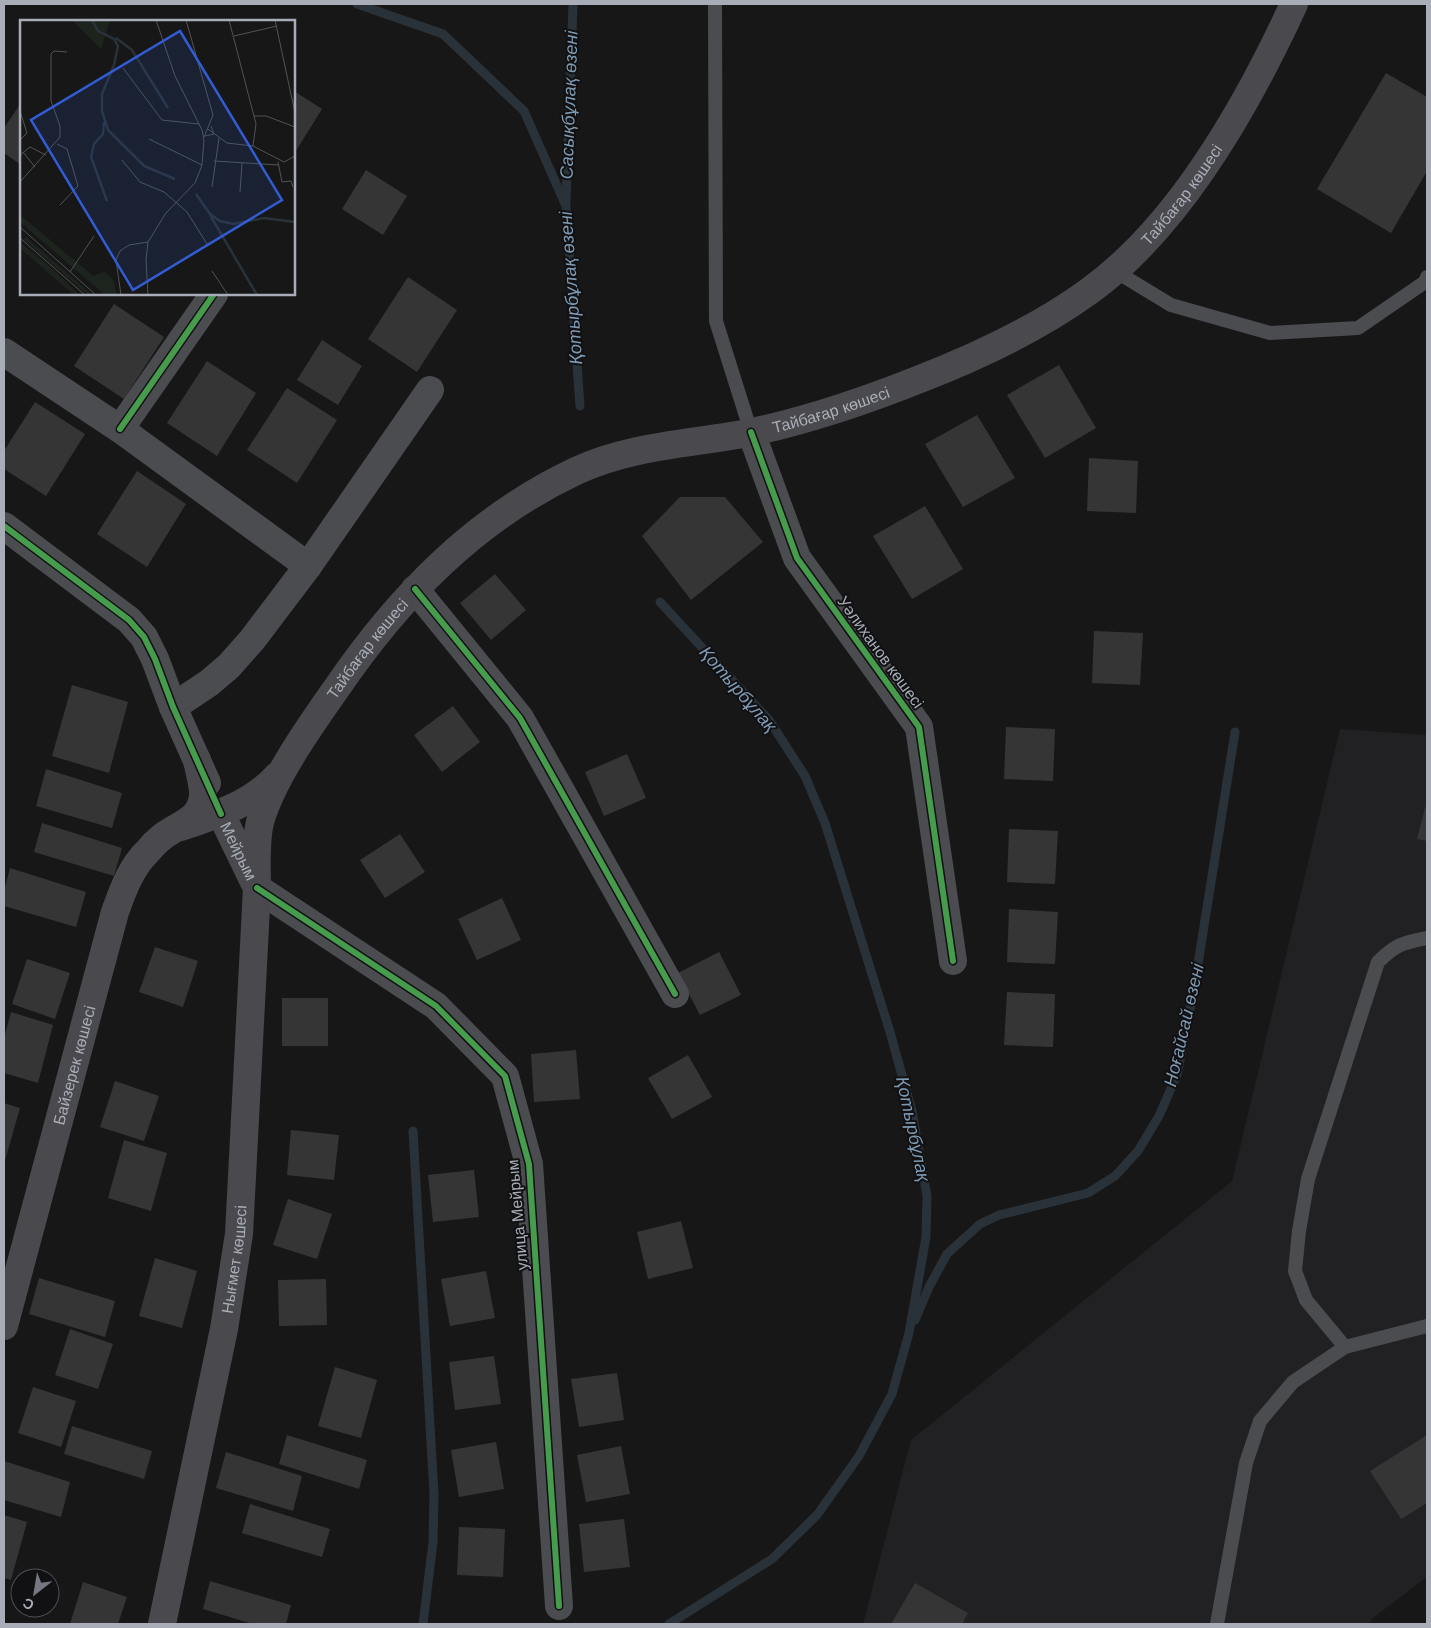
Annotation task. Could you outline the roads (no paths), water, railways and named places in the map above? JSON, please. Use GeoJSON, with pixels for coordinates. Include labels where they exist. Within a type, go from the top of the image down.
{"type":"FeatureCollection","features":[{"type":"Feature","properties":{"kind":"main road","name":"Тайбағар көшесі"},"geometry":{"type":"LineString","coordinates":[[292,756],[361,652],[384,623],[459,547],[498,515],[578,470],[616,457],[657,447],[751,432],[865,402],[990,349],[1044,320],[1086,293],[1115,271],[1147,239],[1181,198],[1212,154],[1250,90],[1294,4]]}},
{"type":"Feature","properties":{"kind":"main road"},"geometry":{"type":"LineString","coordinates":[[197,760],[216,784],[227,789],[237,790],[250,787],[262,781],[292,756]]}},
{"type":"Feature","properties":{"kind":"main road"},"geometry":{"type":"LineString","coordinates":[[180,827],[221,814],[256,795],[271,782],[292,756]]}},
{"type":"Feature","properties":{"kind":"main road","name":"Нығмет көшесі"},"geometry":{"type":"LineString","coordinates":[[162,1624],[224,1329],[239,1234],[260,823],[271,795],[292,756]]}},
{"type":"Feature","properties":{"kind":"main road"},"geometry":{"type":"LineString","coordinates":[[180,827],[197,813],[202,800],[203,791],[197,760]]}},
{"type":"Feature","properties":{"kind":"main road","name":"Мейрым"},"geometry":{"type":"LineString","coordinates":[[221,814],[257,888]]}},
{"type":"Feature","properties":{"kind":"main road","name":"Байзерек көшесі"},"geometry":{"type":"LineString","coordinates":[[4,1326],[115,912],[134,868],[146,852],[163,836],[180,827]]}},
{"type":"Feature","properties":{"kind":"street"},"geometry":{"type":"LineString","coordinates":[[120,429],[213,295]]}},
{"type":"Feature","properties":{"kind":"street"},"geometry":{"type":"LineString","coordinates":[[4,352],[120,429],[308,566]]}},
{"type":"Feature","properties":{"kind":"street"},"geometry":{"type":"LineString","coordinates":[[172,707],[208,683],[229,666],[252,640],[308,566],[430,390]]}},
{"type":"Feature","properties":{"kind":"street","name":"Уәлиханов көшесі"},"geometry":{"type":"LineString","coordinates":[[751,432],[797,558],[919,728],[953,961]]}},
{"type":"Feature","properties":{"kind":"street"},"geometry":{"type":"LineString","coordinates":[[4,526],[129,620],[144,636],[155,659],[172,707],[221,814]]}},
{"type":"Feature","properties":{"kind":"street"},"geometry":{"type":"LineString","coordinates":[[415,590],[435,612],[520,718],[675,994]]}},
{"type":"Feature","properties":{"kind":"street","name":"улица Мейрым"},"geometry":{"type":"LineString","coordinates":[[257,888],[436,1006],[505,1076],[529,1164],[559,1606]]}},
{"type":"Feature","properties":{"kind":"lane"},"geometry":{"type":"LineString","coordinates":[[715,6],[716,321],[751,432]]}},
{"type":"Feature","properties":{"kind":"lane"},"geometry":{"type":"LineString","coordinates":[[1115,271],[1171,305],[1270,333],[1358,328],[1425,282],[1427,277]]}},
{"type":"Feature","properties":{"kind":"lane"},"geometry":{"type":"LineString","coordinates":[[1345,1347],[1306,1300],[1295,1271],[1299,1231],[1308,1179],[1378,962],[1390,950],[1403,943],[1427,938]]}},
{"type":"Feature","properties":{"kind":"lane"},"geometry":{"type":"LineString","coordinates":[[1217,1624],[1246,1463],[1260,1421],[1294,1382],[1345,1347],[1427,1326]]}},
{"type":"Feature","properties":{"kind":"waterway","name":"Қотырбұлақ өзені"},"geometry":{"type":"LineString","coordinates":[[357,4],[443,34],[524,111],[566,206],[580,406]]}},
{"type":"Feature","properties":{"kind":"waterway","name":"Сасықбұлақ өзені"},"geometry":{"type":"LineString","coordinates":[[566,203],[573,4]]}},
{"type":"Feature","properties":{"kind":"waterway","name":"Қотырбұлақ"},"geometry":{"type":"LineString","coordinates":[[660,602],[769,720],[805,776],[825,823],[890,1032],[912,1111],[927,1196],[926,1237],[909,1333],[892,1394],[859,1456],[817,1515],[772,1559],[669,1624]]}},
{"type":"Feature","properties":{"kind":"waterway","name":"Ноғайсай өзені"},"geometry":{"type":"LineString","coordinates":[[915,1320],[929,1287],[947,1254],[980,1224],[999,1215],[1088,1193],[1115,1176],[1138,1151],[1159,1116],[1177,1075],[1194,989],[1235,732]]}},
{"type":"Feature","properties":{"kind":"waterway"},"geometry":{"type":"LineString","coordinates":[[413,1131],[434,1494],[433,1542],[423,1624]]}}]}
